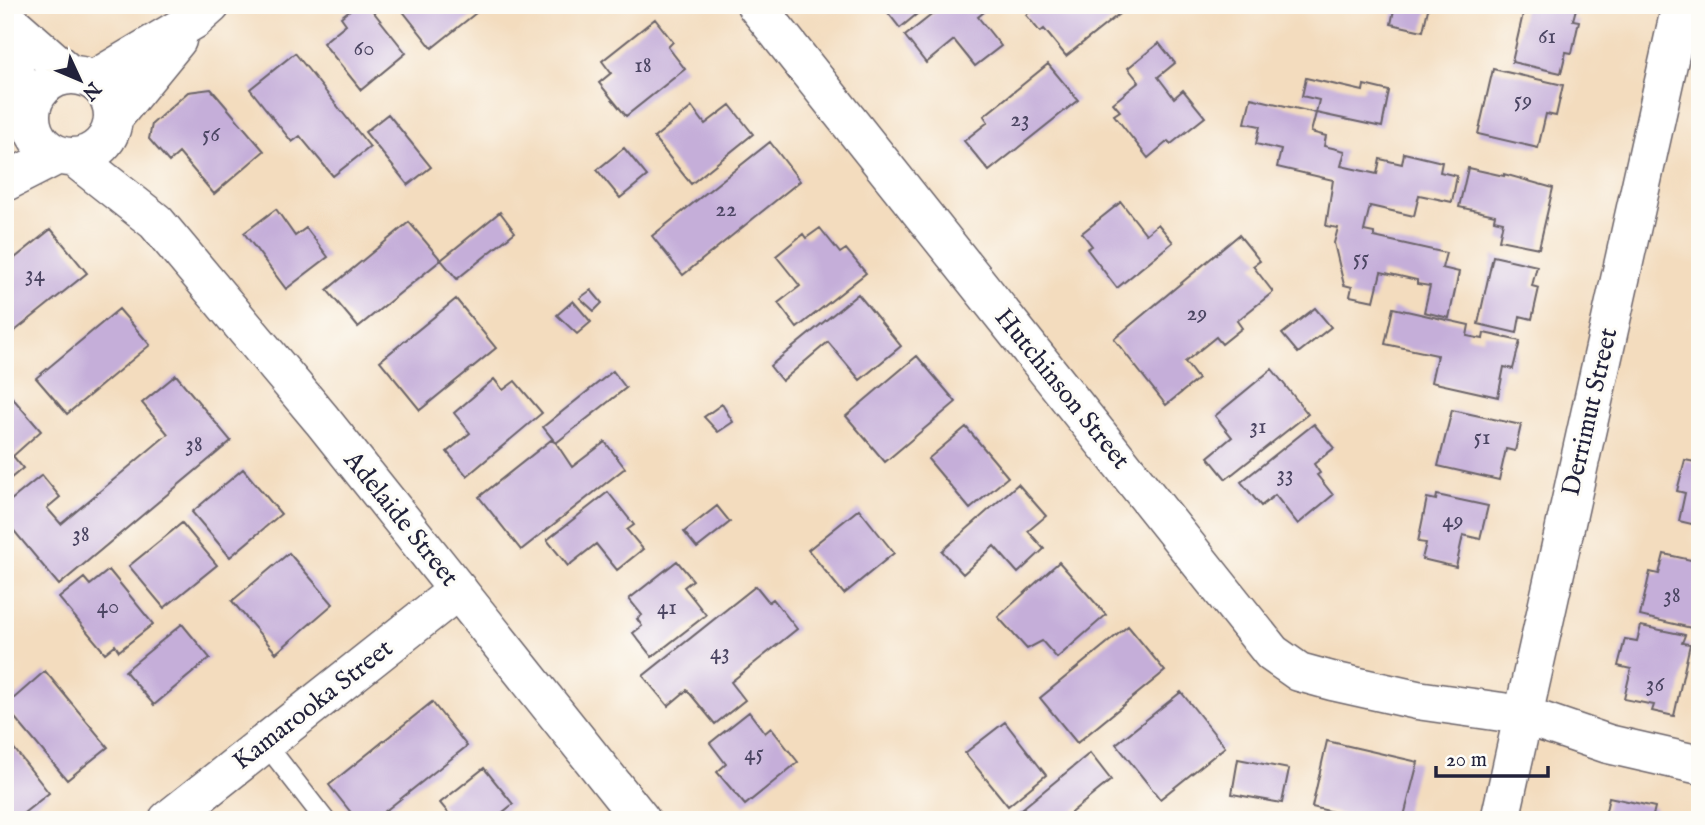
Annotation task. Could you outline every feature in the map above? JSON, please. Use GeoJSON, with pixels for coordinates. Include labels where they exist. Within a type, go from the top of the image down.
{"type":"FeatureCollection","features":[{"type":"Feature","properties":{"kind":"street","name":"Hutchinson Street"},"geometry":{"type":"LineString","coordinates":[[756,5],[1272,653],[1299,672],[1521,726],[1700,765]]}},
{"type":"Feature","properties":{"kind":"street","name":"Derrimut Street"},"geometry":{"type":"LineString","coordinates":[[1500,820],[1681,5]]}},
{"type":"Feature","properties":{"kind":"street"},"geometry":{"type":"LineString","coordinates":[[5,182],[49,137],[46,85],[81,77],[202,13]]}},
{"type":"Feature","properties":{"kind":"street"},"geometry":{"type":"LineString","coordinates":[[5,159],[49,137],[98,149],[113,123],[202,13]]}},
{"type":"Feature","properties":{"kind":"street"},"geometry":{"type":"LineString","coordinates":[[5,18],[81,77],[109,95],[113,123]]}},
{"type":"Feature","properties":{"kind":"street","name":"Adelaide Street"},"geometry":{"type":"LineString","coordinates":[[5,56],[49,137],[156,222],[322,420],[641,820]]}},
{"type":"Feature","properties":{"kind":"street","name":"Adelaide Street"},"geometry":{"type":"LineString","coordinates":[[113,123],[156,222]]}},
{"type":"Feature","properties":{"kind":"street","name":"Kamarooka Street"},"geometry":{"type":"LineString","coordinates":[[168,820],[458,590]]}},
{"type":"Feature","properties":{"kind":"lane"},"geometry":{"type":"LineString","coordinates":[[265,743],[325,820]]}},
{"type":"Feature","properties":{"kind":"building"},"geometry":{"type":"Polygon","coordinates":[[[356,5],[368,5],[406,53],[361,90],[323,43],[346,24],[341,17],[356,5]]]}},
{"type":"Feature","properties":{"kind":"building"},"geometry":{"type":"Polygon","coordinates":[[[398,5],[477,5],[481,9],[432,48],[398,5]]]}},
{"type":"Feature","properties":{"kind":"building"},"geometry":{"type":"Polygon","coordinates":[[[882,5],[928,5],[900,28],[882,5]]]}},
{"type":"Feature","properties":{"kind":"building"},"geometry":{"type":"Polygon","coordinates":[[[944,5],[979,5],[984,12],[978,17],[1001,46],[975,66],[954,40],[926,63],[905,36],[944,5]]]}},
{"type":"Feature","properties":{"kind":"building"},"geometry":{"type":"Polygon","coordinates":[[[1038,5],[1112,5],[1119,14],[1066,56],[1044,29],[1040,32],[1026,15],[1038,5]]]}},
{"type":"Feature","properties":{"kind":"building"},"geometry":{"type":"Polygon","coordinates":[[[1395,5],[1429,5],[1423,31],[1391,24],[1395,5]]]}},
{"type":"Feature","properties":{"kind":"building"},"geometry":{"type":"Polygon","coordinates":[[[1525,5],[1577,5],[1573,20],[1579,21],[1572,53],[1566,52],[1561,73],[1512,62],[1525,5]]]}},
{"type":"Feature","properties":{"kind":"building"},"geometry":{"type":"Polygon","coordinates":[[[655,19],[673,42],[668,47],[685,69],[626,116],[599,83],[611,73],[602,61],[655,19]]]}},
{"type":"Feature","properties":{"kind":"building"},"geometry":{"type":"Polygon","coordinates":[[[1159,43],[1175,63],[1158,77],[1174,98],[1183,90],[1205,117],[1171,144],[1168,141],[1148,158],[1114,115],[1120,111],[1113,103],[1139,82],[1128,68],[1159,43]]]}},
{"type":"Feature","properties":{"kind":"building"},"geometry":{"type":"Polygon","coordinates":[[[295,53],[370,147],[333,176],[300,136],[292,142],[250,89],[295,53]]]}},
{"type":"Feature","properties":{"kind":"building"},"geometry":{"type":"Polygon","coordinates":[[[1048,64],[1078,100],[989,171],[964,141],[988,122],[984,116],[1048,64]]]}},
{"type":"Feature","properties":{"kind":"building"},"geometry":{"type":"Polygon","coordinates":[[[1493,69],[1563,85],[1556,116],[1546,114],[1538,148],[1478,134],[1493,69]]]}},
{"type":"Feature","properties":{"kind":"building"},"geometry":{"type":"Polygon","coordinates":[[[1306,78],[1363,91],[1364,85],[1389,91],[1382,127],[1316,113],[1319,100],[1302,96],[1306,78]]]}},
{"type":"Feature","properties":{"kind":"building"},"geometry":{"type":"Polygon","coordinates":[[[211,89],[264,151],[214,194],[179,153],[169,162],[149,139],[152,124],[188,92],[211,89]]]}},
{"type":"Feature","properties":{"kind":"building"},"geometry":{"type":"Polygon","coordinates":[[[1251,98],[1316,113],[1311,132],[1326,136],[1324,146],[1345,151],[1341,166],[1377,174],[1380,159],[1402,164],[1404,153],[1442,162],[1440,172],[1457,176],[1452,202],[1419,195],[1414,216],[1370,206],[1364,231],[1374,233],[1374,237],[1446,253],[1442,268],[1459,272],[1449,318],[1424,312],[1430,286],[1417,284],[1417,280],[1381,272],[1374,301],[1350,296],[1352,287],[1344,285],[1334,243],[1338,228],[1326,226],[1333,180],[1277,167],[1281,150],[1256,144],[1260,126],[1245,123],[1251,98]]]}},
{"type":"Feature","properties":{"kind":"building"},"geometry":{"type":"Polygon","coordinates":[[[730,105],[753,134],[691,184],[654,138],[692,107],[705,124],[730,105]]]}},
{"type":"Feature","properties":{"kind":"building"},"geometry":{"type":"Polygon","coordinates":[[[388,114],[431,167],[408,185],[365,132],[388,114]]]}},
{"type":"Feature","properties":{"kind":"building"},"geometry":{"type":"Polygon","coordinates":[[[770,142],[800,181],[683,275],[652,236],[770,142]]]}},
{"type":"Feature","properties":{"kind":"building"},"geometry":{"type":"Polygon","coordinates":[[[624,148],[647,176],[620,198],[597,170],[624,148]]]}},
{"type":"Feature","properties":{"kind":"building"},"geometry":{"type":"Polygon","coordinates":[[[1468,168],[1504,174],[1553,188],[1539,248],[1499,240],[1503,222],[1494,220],[1495,215],[1459,207],[1468,168]]]}},
{"type":"Feature","properties":{"kind":"building"},"geometry":{"type":"Polygon","coordinates":[[[1121,202],[1146,234],[1158,224],[1173,242],[1117,288],[1087,249],[1092,246],[1082,233],[1121,202]]]}},
{"type":"Feature","properties":{"kind":"building"},"geometry":{"type":"Polygon","coordinates":[[[276,209],[295,236],[306,228],[328,257],[286,289],[244,233],[276,209]]]}},
{"type":"Feature","properties":{"kind":"building"},"geometry":{"type":"Polygon","coordinates":[[[500,212],[515,232],[457,279],[441,260],[500,212]]]}},
{"type":"Feature","properties":{"kind":"building"},"geometry":{"type":"Polygon","coordinates":[[[409,222],[441,260],[358,327],[327,290],[409,222]]]}},
{"type":"Feature","properties":{"kind":"building"},"geometry":{"type":"Polygon","coordinates":[[[820,228],[840,253],[846,249],[866,273],[797,328],[778,303],[800,286],[776,256],[803,234],[806,238],[820,228]]]}},
{"type":"Feature","properties":{"kind":"building"},"geometry":{"type":"Polygon","coordinates":[[[51,229],[87,273],[5,339],[5,266],[51,229]]]}},
{"type":"Feature","properties":{"kind":"building"},"geometry":{"type":"Polygon","coordinates":[[[1239,235],[1260,261],[1253,266],[1273,292],[1237,321],[1242,328],[1222,344],[1216,337],[1185,362],[1198,379],[1166,405],[1114,339],[1239,235]]]}},
{"type":"Feature","properties":{"kind":"building"},"geometry":{"type":"Polygon","coordinates":[[[1493,256],[1537,266],[1532,286],[1539,288],[1532,319],[1520,316],[1517,333],[1478,324],[1493,256]]]}},
{"type":"Feature","properties":{"kind":"building"},"geometry":{"type":"Polygon","coordinates":[[[591,290],[602,303],[594,311],[580,298],[591,290]]]}},
{"type":"Feature","properties":{"kind":"building"},"geometry":{"type":"Polygon","coordinates":[[[858,294],[901,346],[860,380],[828,342],[782,381],[770,366],[858,294]]]}},
{"type":"Feature","properties":{"kind":"building"},"geometry":{"type":"Polygon","coordinates":[[[456,299],[496,348],[420,410],[380,361],[456,299]]]}},
{"type":"Feature","properties":{"kind":"building"},"geometry":{"type":"Polygon","coordinates":[[[573,301],[591,322],[577,334],[557,315],[573,301]]]}},
{"type":"Feature","properties":{"kind":"building"},"geometry":{"type":"Polygon","coordinates":[[[1315,308],[1331,327],[1298,353],[1282,334],[1315,308]]]}},
{"type":"Feature","properties":{"kind":"building"},"geometry":{"type":"Polygon","coordinates":[[[1393,308],[1469,325],[1467,336],[1483,339],[1484,333],[1520,341],[1513,369],[1504,367],[1498,397],[1431,382],[1437,355],[1385,344],[1393,308]]]}},
{"type":"Feature","properties":{"kind":"building"},"geometry":{"type":"Polygon","coordinates":[[[119,309],[150,345],[67,414],[36,378],[119,309]]]}},
{"type":"Feature","properties":{"kind":"building"},"geometry":{"type":"Polygon","coordinates":[[[917,356],[956,402],[885,462],[846,416],[917,356]]]}},
{"type":"Feature","properties":{"kind":"building"},"geometry":{"type":"Polygon","coordinates":[[[1272,369],[1308,414],[1226,479],[1208,457],[1232,437],[1215,416],[1272,369]]]}},
{"type":"Feature","properties":{"kind":"building"},"geometry":{"type":"Polygon","coordinates":[[[613,371],[626,388],[556,443],[543,427],[613,371]]]}},
{"type":"Feature","properties":{"kind":"building"},"geometry":{"type":"Polygon","coordinates":[[[176,375],[231,441],[59,585],[5,520],[5,505],[42,475],[60,497],[47,508],[61,524],[168,434],[142,403],[176,375]]]}},
{"type":"Feature","properties":{"kind":"building"},"geometry":{"type":"Polygon","coordinates":[[[494,379],[503,390],[515,381],[542,413],[467,476],[447,452],[470,433],[454,413],[494,379]]]}},
{"type":"Feature","properties":{"kind":"building"},"geometry":{"type":"Polygon","coordinates":[[[10,395],[41,431],[13,456],[23,468],[5,483],[5,400],[10,395]]]}},
{"type":"Feature","properties":{"kind":"building"},"geometry":{"type":"Polygon","coordinates":[[[722,404],[733,422],[718,432],[704,417],[722,404]]]}},
{"type":"Feature","properties":{"kind":"building"},"geometry":{"type":"Polygon","coordinates":[[[1452,410],[1521,425],[1515,451],[1506,449],[1499,480],[1438,466],[1452,410]]]}},
{"type":"Feature","properties":{"kind":"building"},"geometry":{"type":"Polygon","coordinates":[[[1314,424],[1334,448],[1314,464],[1320,473],[1317,475],[1333,495],[1298,524],[1275,495],[1261,506],[1241,482],[1314,424]]]}},
{"type":"Feature","properties":{"kind":"building"},"geometry":{"type":"Polygon","coordinates":[[[966,427],[1008,477],[970,509],[928,459],[966,427]]]}},
{"type":"Feature","properties":{"kind":"building"},"geometry":{"type":"Polygon","coordinates":[[[551,440],[556,443],[572,467],[605,442],[625,468],[521,550],[479,497],[551,440]]]}},
{"type":"Feature","properties":{"kind":"building"},"geometry":{"type":"Polygon","coordinates":[[[1685,460],[1700,463],[1700,526],[1679,521],[1685,493],[1677,491],[1685,460]]]}},
{"type":"Feature","properties":{"kind":"building"},"geometry":{"type":"Polygon","coordinates":[[[243,469],[281,514],[230,557],[192,512],[243,469]]]}},
{"type":"Feature","properties":{"kind":"building"},"geometry":{"type":"Polygon","coordinates":[[[1018,484],[1046,516],[1028,531],[1044,549],[1018,573],[994,546],[963,574],[942,551],[1018,484]]]}},
{"type":"Feature","properties":{"kind":"building"},"geometry":{"type":"Polygon","coordinates":[[[608,492],[634,525],[627,530],[643,549],[617,570],[596,544],[568,566],[547,540],[608,492]]]}},
{"type":"Feature","properties":{"kind":"building"},"geometry":{"type":"Polygon","coordinates":[[[1437,495],[1488,506],[1480,539],[1463,535],[1456,567],[1422,559],[1426,543],[1418,542],[1427,498],[1436,500],[1437,495]]]}},
{"type":"Feature","properties":{"kind":"building"},"geometry":{"type":"Polygon","coordinates":[[[717,506],[730,522],[697,548],[684,532],[717,506]]]}},
{"type":"Feature","properties":{"kind":"building"},"geometry":{"type":"Polygon","coordinates":[[[859,509],[894,553],[844,594],[808,550],[859,509]]]}},
{"type":"Feature","properties":{"kind":"building"},"geometry":{"type":"Polygon","coordinates":[[[182,523],[217,565],[164,608],[129,566],[182,523]]]}},
{"type":"Feature","properties":{"kind":"building"},"geometry":{"type":"Polygon","coordinates":[[[289,553],[333,604],[276,653],[232,601],[289,553]]]}},
{"type":"Feature","properties":{"kind":"building"},"geometry":{"type":"Polygon","coordinates":[[[1664,554],[1700,562],[1700,630],[1640,616],[1650,572],[1659,574],[1664,554]]]}},
{"type":"Feature","properties":{"kind":"building"},"geometry":{"type":"Polygon","coordinates":[[[677,561],[693,580],[684,587],[706,615],[652,657],[633,633],[642,626],[637,619],[642,615],[629,599],[677,561]]]}},
{"type":"Feature","properties":{"kind":"building"},"geometry":{"type":"Polygon","coordinates":[[[1059,562],[1106,615],[1057,658],[1042,641],[1027,649],[998,617],[1059,562]]]}},
{"type":"Feature","properties":{"kind":"building"},"geometry":{"type":"Polygon","coordinates":[[[109,570],[153,624],[119,651],[115,645],[105,653],[59,598],[84,578],[90,585],[109,570]]]}},
{"type":"Feature","properties":{"kind":"building"},"geometry":{"type":"Polygon","coordinates":[[[756,586],[769,602],[773,599],[797,629],[731,682],[745,700],[715,724],[687,690],[668,706],[643,676],[756,586]]]}},
{"type":"Feature","properties":{"kind":"building"},"geometry":{"type":"Polygon","coordinates":[[[182,624],[210,658],[154,705],[125,671],[182,624]]]}},
{"type":"Feature","properties":{"kind":"building"},"geometry":{"type":"Polygon","coordinates":[[[1128,626],[1165,671],[1077,743],[1040,698],[1128,626]]]}},
{"type":"Feature","properties":{"kind":"building"},"geometry":{"type":"Polygon","coordinates":[[[1641,626],[1685,635],[1682,643],[1690,644],[1674,716],[1652,711],[1654,705],[1624,699],[1631,669],[1618,666],[1625,639],[1637,641],[1641,626]]]}},
{"type":"Feature","properties":{"kind":"building"},"geometry":{"type":"Polygon","coordinates":[[[45,671],[108,747],[67,780],[5,706],[45,671]]]}},
{"type":"Feature","properties":{"kind":"building"},"geometry":{"type":"Polygon","coordinates":[[[1181,692],[1225,747],[1160,799],[1116,744],[1181,692]]]}},
{"type":"Feature","properties":{"kind":"building"},"geometry":{"type":"Polygon","coordinates":[[[432,702],[467,746],[374,820],[357,820],[329,785],[432,702]]]}},
{"type":"Feature","properties":{"kind":"building"},"geometry":{"type":"Polygon","coordinates":[[[749,712],[765,733],[771,728],[798,762],[745,805],[717,772],[726,764],[710,743],[749,712]]]}},
{"type":"Feature","properties":{"kind":"building"},"geometry":{"type":"Polygon","coordinates":[[[1005,722],[1046,775],[1008,806],[965,753],[1005,722]]]}},
{"type":"Feature","properties":{"kind":"building"},"geometry":{"type":"Polygon","coordinates":[[[5,737],[49,793],[15,820],[5,820],[5,737]]]}},
{"type":"Feature","properties":{"kind":"building"},"geometry":{"type":"Polygon","coordinates":[[[1327,741],[1418,762],[1403,820],[1366,820],[1312,807],[1327,741]]]}},
{"type":"Feature","properties":{"kind":"building"},"geometry":{"type":"Polygon","coordinates":[[[1090,753],[1111,780],[1062,820],[1014,820],[1012,817],[1090,753]]]}},
{"type":"Feature","properties":{"kind":"building"},"geometry":{"type":"Polygon","coordinates":[[[1238,759],[1289,769],[1282,803],[1232,794],[1238,759]]]}},
{"type":"Feature","properties":{"kind":"building"},"geometry":{"type":"Polygon","coordinates":[[[484,768],[513,804],[493,820],[454,820],[440,803],[484,768]]]}},
{"type":"Feature","properties":{"kind":"building"},"geometry":{"type":"Polygon","coordinates":[[[1609,797],[1655,807],[1652,820],[1604,820],[1609,797]]]}}]}
